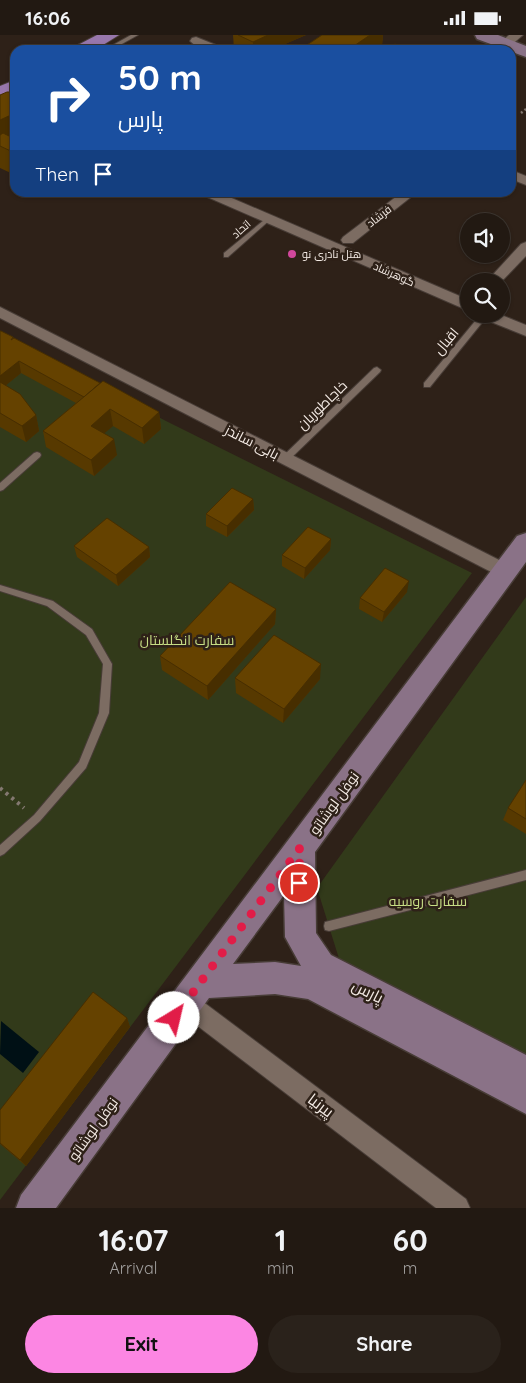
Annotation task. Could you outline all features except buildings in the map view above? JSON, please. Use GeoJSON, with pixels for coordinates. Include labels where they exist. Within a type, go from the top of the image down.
{"type":"FeatureCollection","features":[{"type":"Feature","properties":{"kind":"main road"},"geometry":{"type":"LineString","coordinates":[[91,45],[110,35]]}},
{"type":"Feature","properties":{"kind":"main road"},"geometry":{"type":"LineString","coordinates":[[483,35],[511,39],[526,52]]}},
{"type":"Feature","properties":{"kind":"main road","name":"نوفل لوشاتو"},"geometry":{"type":"LineString","coordinates":[[34,1208],[526,543]]}},
{"type":"Feature","properties":{"kind":"main road","name":"پارس"},"geometry":{"type":"LineString","coordinates":[[300,848],[299,901],[301,937],[316,974],[526,1097]]}},
{"type":"Feature","properties":{"kind":"main road","name":"پارس"},"geometry":{"type":"LineString","coordinates":[[193,993],[275,978],[316,974],[526,1073]]}},
{"type":"Feature","properties":{"kind":"street"},"geometry":{"type":"LineString","coordinates":[[196,41],[205,45]]}},
{"type":"Feature","properties":{"kind":"street","name":"گوهرشاد"},"geometry":{"type":"LineString","coordinates":[[219,197],[460,302]]}},
{"type":"Feature","properties":{"kind":"street","name":"فرشاد"},"geometry":{"type":"LineString","coordinates":[[348,240],[404,197]]}},
{"type":"Feature","properties":{"kind":"street"},"geometry":{"type":"LineString","coordinates":[[502,273],[526,247]]}},
{"type":"Feature","properties":{"kind":"street","name":"بابی ساندز"},"geometry":{"type":"LineString","coordinates":[[0,312],[505,571]]}},
{"type":"Feature","properties":{"kind":"street"},"geometry":{"type":"LineString","coordinates":[[507,323],[526,331]]}},
{"type":"Feature","properties":{"kind":"street","name":"پیرنیا"},"geometry":{"type":"LineString","coordinates":[[193,993],[457,1208]]}},
{"type":"Feature","properties":{"kind":"lane"},"geometry":{"type":"LineString","coordinates":[[116,45],[135,35]]}},
{"type":"Feature","properties":{"kind":"lane","name":"اتحاد"},"geometry":{"type":"LineString","coordinates":[[226,255],[269,219]]}},
{"type":"Feature","properties":{"kind":"lane","name":"اقبال"},"geometry":{"type":"LineString","coordinates":[[426,385],[478,323]]}},
{"type":"Feature","properties":{"kind":"lane","name":"خاچاطوریان"},"geometry":{"type":"LineString","coordinates":[[285,459],[377,370]]}},
{"type":"Feature","properties":{"kind":"lane"},"geometry":{"type":"LineString","coordinates":[[0,488],[38,455]]}},
{"type":"Feature","properties":{"kind":"lane"},"geometry":{"type":"LineString","coordinates":[[0,589],[50,603],[88,632],[108,664],[104,713],[83,765],[36,818],[0,851]]}},
{"type":"Feature","properties":{"kind":"lane"},"geometry":{"type":"LineString","coordinates":[[329,926],[526,875]]}},
{"type":"Feature","properties":{"kind":"path"},"geometry":{"type":"LineString","coordinates":[[522,113],[526,109]]}},
{"type":"Feature","properties":{"kind":"path"},"geometry":{"type":"LineString","coordinates":[[0,788],[36,818]]}},
{"type":"Feature","properties":{"kind":"green space","name":"سفارت انگلستان"},"geometry":{"type":"Polygon","coordinates":[[[0,340],[47,359],[166,421],[472,573],[0,1200],[0,340]]]}},
{"type":"Feature","properties":{"kind":"green space","name":"سفارت روسیه"},"geometry":{"type":"Polygon","coordinates":[[[526,597],[526,1062],[341,965],[317,888],[526,597]]]}},
{"type":"Feature","properties":{"kind":"shaded area"},"geometry":{"type":"Polygon","coordinates":[[[1,1021],[39,1052],[23,1073],[0,1054],[1,1021]]]}},
{"type":"Feature","properties":{"kind":"place","name":"هتل نادری نو"},"geometry":{"type":"Point","coordinates":[292,254]}},
{"type":"Feature","properties":{"kind":"route"},"geometry":{"type":"LineString","coordinates":[[174,1018],[300,848],[299,883]]}}]}
